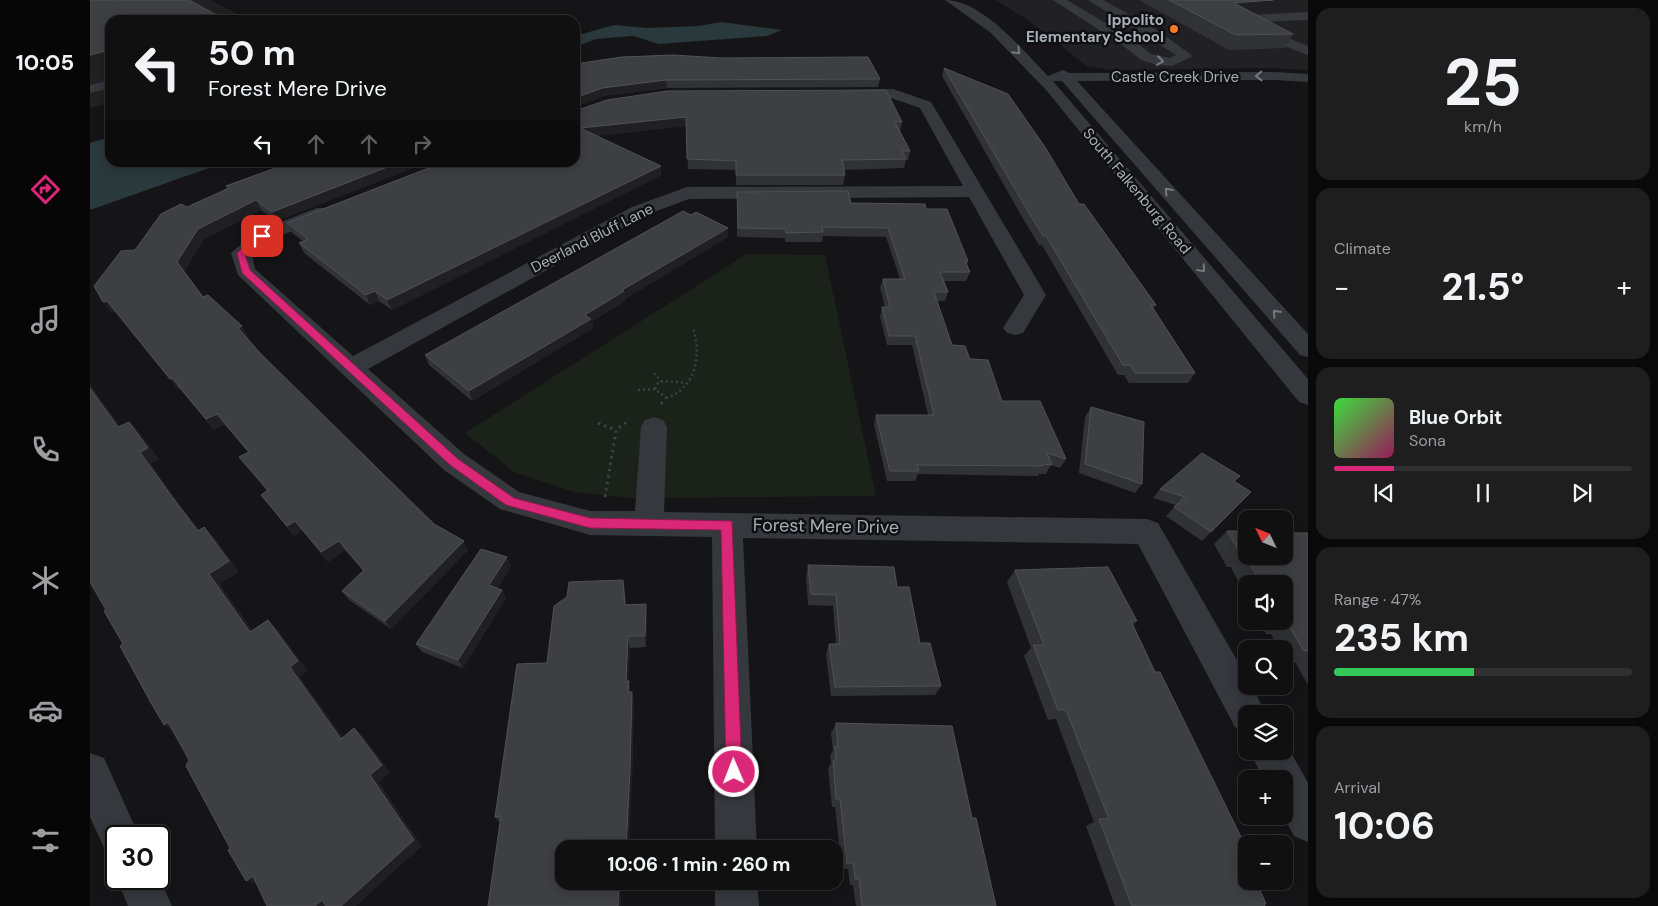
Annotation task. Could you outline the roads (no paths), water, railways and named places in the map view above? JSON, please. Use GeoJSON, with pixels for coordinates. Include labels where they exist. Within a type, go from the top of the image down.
{"type":"FeatureCollection","features":[{"type":"Feature","properties":{"kind":"street","name":"South Falkenburg Road"},"geometry":{"type":"LineString","coordinates":[[952,0],[1055,74],[1308,396]]}},
{"type":"Feature","properties":{"kind":"street","name":"South Falkenburg Road"},"geometry":{"type":"LineString","coordinates":[[972,0],[1012,26],[1308,349]]}},
{"type":"Feature","properties":{"kind":"street"},"geometry":{"type":"LineString","coordinates":[[1059,0],[1126,41],[1146,57],[1157,61],[1172,62],[1186,56],[1149,31],[1094,0]]}},
{"type":"Feature","properties":{"kind":"street"},"geometry":{"type":"LineString","coordinates":[[1308,16],[1254,19],[1252,23],[1288,43],[1308,51]]}},
{"type":"Feature","properties":{"kind":"street"},"geometry":{"type":"LineString","coordinates":[[1263,30],[1308,27]]}},
{"type":"Feature","properties":{"kind":"street"},"geometry":{"type":"LineString","coordinates":[[1288,43],[1308,42]]}},
{"type":"Feature","properties":{"kind":"street","name":"Castle Creek Drive"},"geometry":{"type":"LineString","coordinates":[[1055,74],[1308,78]]}},
{"type":"Feature","properties":{"kind":"street","name":"Castle Creek Drive"},"geometry":{"type":"LineString","coordinates":[[1055,74],[1308,88]]}},
{"type":"Feature","properties":{"kind":"street"},"geometry":{"type":"LineString","coordinates":[[90,90],[105,86]]}},
{"type":"Feature","properties":{"kind":"street"},"geometry":{"type":"LineString","coordinates":[[834,94],[893,93],[926,105],[1035,295],[1015,328]]}},
{"type":"Feature","properties":{"kind":"street","name":"Deerland Bluff Lane"},"geometry":{"type":"LineString","coordinates":[[350,368],[638,212],[687,192],[976,191]]}},
{"type":"Feature","properties":{"kind":"street","name":"Forest Mere Drive"},"geometry":{"type":"LineString","coordinates":[[343,204],[262,236],[241,253],[246,271],[454,462],[510,502],[590,523],[1147,532],[1243,705]]}},
{"type":"Feature","properties":{"kind":"street"},"geometry":{"type":"LineString","coordinates":[[649,524],[654,427]]}},
{"type":"Feature","properties":{"kind":"street"},"geometry":{"type":"LineString","coordinates":[[727,525],[736,840]]}},
{"type":"Feature","properties":{"kind":"street"},"geometry":{"type":"LineString","coordinates":[[1274,760],[1308,822]]}},
{"type":"Feature","properties":{"kind":"street"},"geometry":{"type":"LineString","coordinates":[[90,772],[114,825]]}},
{"type":"Feature","properties":{"kind":"street"},"geometry":{"type":"LineString","coordinates":[[143,890],[150,906]]}},
{"type":"Feature","properties":{"kind":"street"},"geometry":{"type":"LineString","coordinates":[[736,890],[737,906]]}},
{"type":"Feature","properties":{"kind":"place","name":"Ippolito Elementary School"},"geometry":{"type":"Point","coordinates":[1174,29]}}]}
